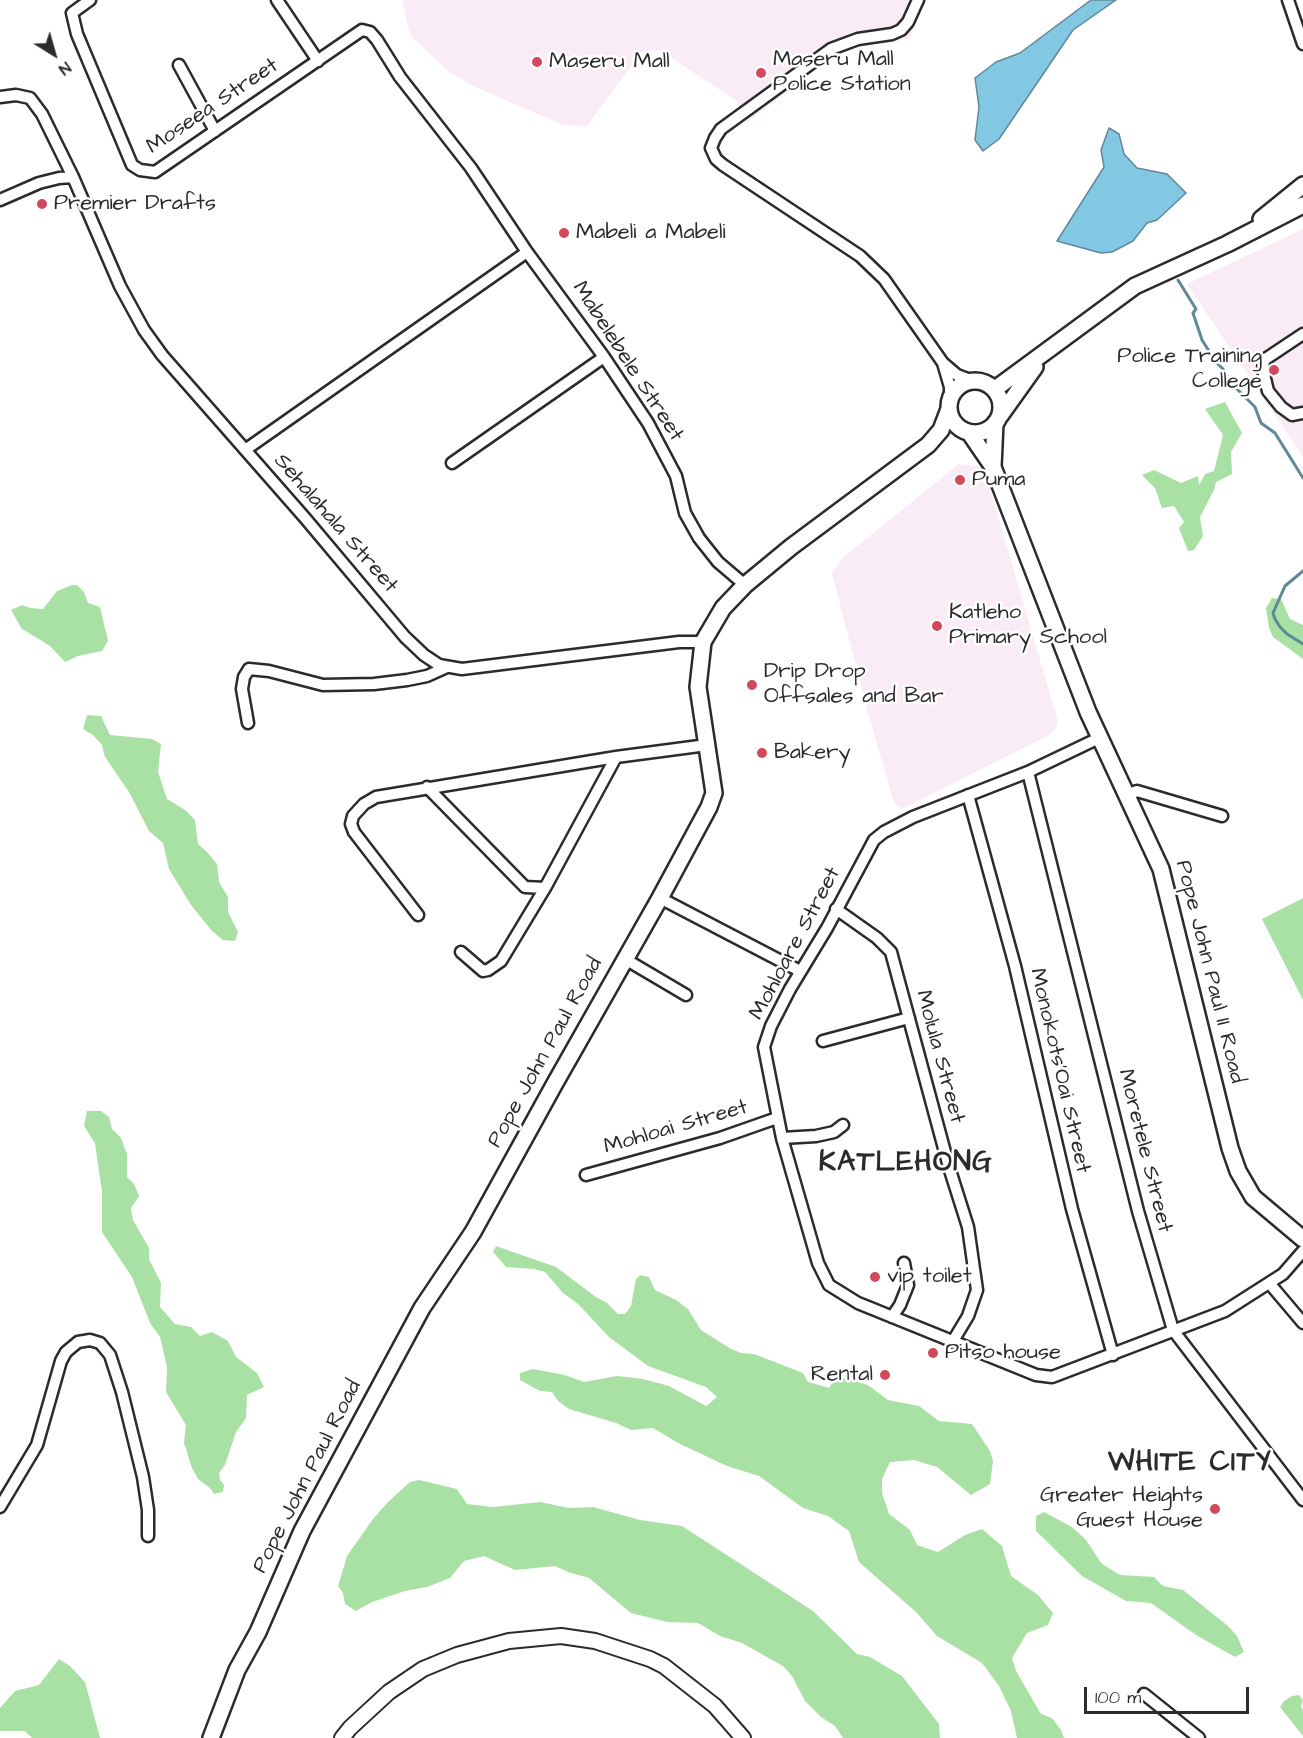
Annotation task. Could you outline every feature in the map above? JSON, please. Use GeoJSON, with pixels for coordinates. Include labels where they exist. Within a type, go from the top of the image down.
{"type":"FeatureCollection","features":[{"type":"Feature","properties":{"kind":"main road"},"geometry":{"type":"LineString","coordinates":[[1227,244],[1266,216],[1302,184]]}},
{"type":"Feature","properties":{"kind":"main road"},"geometry":{"type":"LineString","coordinates":[[995,389],[1135,286],[1227,244],[1303,205]]}},
{"type":"Feature","properties":{"kind":"main road"},"geometry":{"type":"LineString","coordinates":[[968,431],[983,431],[997,420],[1046,353]]}},
{"type":"Feature","properties":{"kind":"main road"},"geometry":{"type":"LineString","coordinates":[[973,381],[988,384],[995,389],[1001,403],[997,420],[993,467],[968,431],[957,425],[949,405],[958,387],[973,381]]}},
{"type":"Feature","properties":{"kind":"main road","name":"Pope John Paul Road"},"geometry":{"type":"LineString","coordinates":[[211,1738],[237,1670],[258,1632],[307,1521],[422,1308],[473,1232],[698,830],[714,792],[699,687],[703,642],[723,609],[745,585],[790,547],[928,445],[941,430],[949,405]]}},
{"type":"Feature","properties":{"kind":"main road","name":"Pope John Paul Road"},"geometry":{"type":"LineString","coordinates":[[928,445],[968,431]]}},
{"type":"Feature","properties":{"kind":"main road","name":"Pope John Paul II Road"},"geometry":{"type":"LineString","coordinates":[[993,467],[1099,738],[1161,869],[1230,1148],[1238,1171],[1253,1197],[1303,1239]]}},
{"type":"Feature","properties":{"kind":"street","name":"Moseea Street"},"geometry":{"type":"LineString","coordinates":[[90,0],[72,13],[77,34],[132,165],[140,170],[155,172],[318,61]]}},
{"type":"Feature","properties":{"kind":"street"},"geometry":{"type":"LineString","coordinates":[[278,0],[318,61]]}},
{"type":"Feature","properties":{"kind":"street"},"geometry":{"type":"LineString","coordinates":[[918,0],[908,22],[901,30],[892,34],[858,39],[831,49],[721,129],[711,148],[716,159],[723,165],[860,256],[884,279],[943,363],[957,375],[973,381]]}},
{"type":"Feature","properties":{"kind":"street"},"geometry":{"type":"LineString","coordinates":[[1288,0],[1303,44]]}},
{"type":"Feature","properties":{"kind":"street"},"geometry":{"type":"LineString","coordinates":[[1294,17],[1303,35]]}},
{"type":"Feature","properties":{"kind":"street","name":"Mabelebele Street"},"geometry":{"type":"LineString","coordinates":[[318,61],[362,30],[370,32],[377,40],[400,77],[471,168],[527,252],[604,357],[648,423],[676,476],[685,513],[699,538],[718,562],[745,585]]}},
{"type":"Feature","properties":{"kind":"street"},"geometry":{"type":"LineString","coordinates":[[179,65],[215,131]]}},
{"type":"Feature","properties":{"kind":"street","name":"Sehalahala Street"},"geometry":{"type":"LineString","coordinates":[[0,97],[16,95],[30,98],[42,114],[74,177],[120,286],[144,330],[162,355],[313,527],[405,637],[424,655],[439,665],[474,668],[679,642],[703,642]]}},
{"type":"Feature","properties":{"kind":"street"},"geometry":{"type":"LineString","coordinates":[[0,200],[39,183],[74,177]]}},
{"type":"Feature","properties":{"kind":"street"},"geometry":{"type":"LineString","coordinates":[[245,450],[527,252]]}},
{"type":"Feature","properties":{"kind":"street"},"geometry":{"type":"LineString","coordinates":[[1303,334],[1264,360],[1263,370],[1268,391],[1281,407],[1292,415],[1303,413]]}},
{"type":"Feature","properties":{"kind":"street"},"geometry":{"type":"LineString","coordinates":[[452,463],[604,357]]}},
{"type":"Feature","properties":{"kind":"street"},"geometry":{"type":"LineString","coordinates":[[943,363],[950,387],[949,405]]}},
{"type":"Feature","properties":{"kind":"street"},"geometry":{"type":"LineString","coordinates":[[248,723],[242,689],[244,677],[249,669],[269,671],[323,685],[374,684],[407,680],[428,676],[447,667]]}},
{"type":"Feature","properties":{"kind":"street","name":"Mohloare Street"},"geometry":{"type":"LineString","coordinates":[[1099,738],[1028,772],[906,820],[874,840],[827,928],[800,971],[771,1026],[764,1047],[777,1118],[812,1243],[829,1285],[858,1304],[1036,1375],[1052,1377],[1225,1311],[1283,1275],[1303,1251]]}},
{"type":"Feature","properties":{"kind":"street"},"geometry":{"type":"LineString","coordinates":[[418,915],[354,832],[351,824],[353,816],[364,804],[376,796],[616,757],[707,745]]}},
{"type":"Feature","properties":{"kind":"street"},"geometry":{"type":"LineString","coordinates":[[461,952],[483,971],[501,961],[545,888],[616,757]]}},
{"type":"Feature","properties":{"kind":"street","name":"Moretele Street"},"geometry":{"type":"LineString","coordinates":[[1028,772],[1138,1211],[1173,1330],[1303,1500]]}},
{"type":"Feature","properties":{"kind":"street"},"geometry":{"type":"LineString","coordinates":[[427,787],[525,887],[545,888]]}},
{"type":"Feature","properties":{"kind":"street"},"geometry":{"type":"LineString","coordinates":[[1127,795],[1137,791],[1222,816]]}},
{"type":"Feature","properties":{"kind":"street","name":"Monokots'Oai Street"},"geometry":{"type":"LineString","coordinates":[[968,795],[1015,966],[1072,1209],[1113,1355]]}},
{"type":"Feature","properties":{"kind":"street"},"geometry":{"type":"LineString","coordinates":[[660,898],[800,971]]}},
{"type":"Feature","properties":{"kind":"street","name":"Molula Street"},"geometry":{"type":"LineString","coordinates":[[836,909],[878,938],[891,952],[948,1167],[968,1227],[977,1290],[968,1316],[953,1341]]}},
{"type":"Feature","properties":{"kind":"street"},"geometry":{"type":"LineString","coordinates":[[625,959],[686,995]]}},
{"type":"Feature","properties":{"kind":"street"},"geometry":{"type":"LineString","coordinates":[[823,1041],[909,1018]]}},
{"type":"Feature","properties":{"kind":"street","name":"Mohloai Street"},"geometry":{"type":"LineString","coordinates":[[586,1175],[720,1138],[777,1118]]}},
{"type":"Feature","properties":{"kind":"street"},"geometry":{"type":"LineString","coordinates":[[782,1138],[816,1136],[834,1132],[843,1125]]}},
{"type":"Feature","properties":{"kind":"street"},"geometry":{"type":"LineString","coordinates":[[892,1317],[908,1285],[904,1263]]}},
{"type":"Feature","properties":{"kind":"street"},"geometry":{"type":"LineString","coordinates":[[1270,1284],[1303,1323]]}},
{"type":"Feature","properties":{"kind":"street"},"geometry":{"type":"LineString","coordinates":[[0,1507],[37,1445],[61,1361],[66,1352],[78,1342],[90,1340],[100,1343],[110,1355],[122,1392],[143,1477],[148,1510],[148,1536]]}},
{"type":"Feature","properties":{"kind":"street"},"geometry":{"type":"LineString","coordinates":[[342,1738],[389,1692],[423,1669],[457,1655],[500,1644],[561,1636],[595,1641],[650,1659],[664,1666],[714,1706],[743,1738]]}},
{"type":"Feature","properties":{"kind":"street"},"geometry":{"type":"LineString","coordinates":[[1144,1694],[1199,1738]]}},
{"type":"Feature","properties":{"kind":"shaded area","name":"Maseru Mall"},"geometry":{"type":"Polygon","coordinates":[[[402,0],[925,0],[909,39],[843,48],[745,124],[737,101],[659,50],[642,52],[587,126],[563,125],[473,86],[450,73],[410,35],[402,0]]]}},
{"type":"Feature","properties":{"kind":"shaded area","name":"Police Training College"},"geometry":{"type":"Polygon","coordinates":[[[1303,229],[1303,457],[1187,284],[1303,229]]]}},
{"type":"Feature","properties":{"kind":"shaded area","name":"Katleho Primary School"},"geometry":{"type":"Polygon","coordinates":[[[959,464],[984,467],[1058,722],[1051,734],[902,809],[894,803],[832,573],[842,558],[959,464]]]}},
{"type":"Feature","properties":{"kind":"green space"},"geometry":{"type":"Polygon","coordinates":[[[1225,402],[1242,433],[1231,452],[1232,474],[1216,482],[1200,517],[1203,536],[1194,550],[1188,551],[1179,528],[1184,522],[1174,506],[1162,508],[1155,488],[1142,475],[1154,470],[1181,483],[1198,476],[1199,485],[1205,474],[1214,471],[1223,435],[1205,409],[1225,402]]]}},
{"type":"Feature","properties":{"kind":"green space"},"geometry":{"type":"Polygon","coordinates":[[[77,585],[84,592],[88,603],[100,607],[108,641],[102,651],[78,656],[65,662],[50,646],[22,629],[11,610],[22,605],[43,609],[57,591],[77,585]]]}},
{"type":"Feature","properties":{"kind":"green space"},"geometry":{"type":"Polygon","coordinates":[[[1272,598],[1281,599],[1290,619],[1303,625],[1303,659],[1273,637],[1266,608],[1272,598]]]}},
{"type":"Feature","properties":{"kind":"green space"},"geometry":{"type":"Polygon","coordinates":[[[87,715],[101,716],[110,735],[152,739],[161,744],[158,772],[167,799],[185,810],[195,820],[198,844],[217,864],[219,882],[228,897],[228,912],[238,932],[235,941],[223,940],[212,931],[191,905],[169,869],[163,843],[149,831],[129,792],[105,757],[102,745],[93,735],[83,729],[87,715]]]}},
{"type":"Feature","properties":{"kind":"green space"},"geometry":{"type":"Polygon","coordinates":[[[1303,898],[1303,1000],[1262,919],[1303,898]]]}},
{"type":"Feature","properties":{"kind":"green space"},"geometry":{"type":"Polygon","coordinates":[[[87,1111],[101,1111],[109,1117],[112,1129],[121,1138],[127,1154],[127,1177],[134,1184],[139,1196],[131,1208],[133,1220],[149,1248],[149,1259],[161,1283],[160,1307],[175,1324],[191,1327],[200,1336],[212,1332],[228,1341],[236,1357],[257,1373],[264,1387],[247,1395],[246,1418],[236,1432],[225,1465],[219,1473],[224,1485],[223,1492],[214,1494],[198,1479],[192,1468],[184,1443],[186,1425],[166,1392],[167,1367],[160,1337],[150,1323],[132,1277],[102,1232],[102,1192],[95,1143],[84,1126],[87,1111]]]}},
{"type":"Feature","properties":{"kind":"green space"},"geometry":{"type":"Polygon","coordinates":[[[496,1246],[556,1267],[607,1303],[618,1314],[625,1314],[631,1306],[636,1279],[640,1275],[649,1277],[655,1290],[676,1300],[688,1309],[701,1330],[731,1349],[754,1354],[803,1373],[808,1382],[829,1388],[836,1376],[868,1385],[888,1400],[919,1406],[939,1421],[972,1424],[990,1451],[993,1461],[990,1484],[971,1495],[937,1467],[914,1460],[890,1462],[882,1479],[882,1493],[889,1514],[910,1530],[917,1545],[938,1552],[965,1535],[982,1529],[1002,1546],[1011,1576],[1038,1595],[1053,1613],[1048,1625],[1027,1633],[1012,1658],[1016,1671],[1041,1714],[1052,1718],[1064,1738],[1017,1738],[1011,1711],[999,1686],[982,1663],[937,1636],[917,1613],[859,1562],[849,1531],[828,1516],[803,1508],[759,1476],[727,1466],[678,1443],[653,1428],[631,1430],[616,1423],[569,1409],[558,1401],[552,1392],[540,1391],[520,1380],[520,1373],[533,1369],[565,1375],[584,1382],[617,1376],[643,1379],[669,1386],[706,1406],[717,1397],[706,1387],[648,1366],[609,1337],[578,1304],[563,1293],[545,1272],[506,1267],[493,1252],[496,1246]]]}},
{"type":"Feature","properties":{"kind":"green space"},"geometry":{"type":"Polygon","coordinates":[[[419,1480],[457,1489],[467,1504],[493,1507],[540,1502],[569,1508],[593,1507],[640,1520],[682,1526],[813,1611],[857,1654],[870,1657],[902,1676],[939,1724],[940,1738],[843,1738],[835,1726],[821,1717],[805,1701],[792,1676],[783,1666],[742,1643],[720,1636],[698,1623],[667,1622],[631,1613],[589,1578],[555,1566],[515,1570],[484,1556],[464,1561],[450,1578],[427,1587],[405,1591],[372,1602],[356,1611],[345,1604],[343,1593],[338,1586],[347,1556],[388,1502],[410,1482],[419,1480]]]}},
{"type":"Feature","properties":{"kind":"green space"},"geometry":{"type":"Polygon","coordinates":[[[1044,1512],[1072,1527],[1086,1540],[1102,1564],[1120,1575],[1154,1577],[1163,1586],[1183,1590],[1228,1626],[1237,1636],[1244,1652],[1235,1657],[1196,1635],[1151,1603],[1126,1601],[1082,1576],[1036,1531],[1036,1516],[1044,1512]]]}},
{"type":"Feature","properties":{"kind":"green space"},"geometry":{"type":"Polygon","coordinates":[[[59,1659],[70,1666],[85,1682],[100,1738],[32,1738],[25,1731],[0,1731],[0,1708],[15,1691],[39,1685],[59,1659]]]}},
{"type":"Feature","properties":{"kind":"green space"},"geometry":{"type":"Polygon","coordinates":[[[1299,1695],[1303,1700],[1301,1706],[1303,1736],[1280,1707],[1284,1701],[1299,1695]]]}},
{"type":"Feature","properties":{"kind":"water"},"geometry":{"type":"Polygon","coordinates":[[[1091,0],[1116,0],[1073,30],[999,139],[983,151],[975,140],[979,107],[975,78],[996,62],[1020,53],[1091,0]]]}},
{"type":"Feature","properties":{"kind":"water"},"geometry":{"type":"Polygon","coordinates":[[[1109,128],[1119,134],[1124,154],[1137,168],[1167,174],[1186,193],[1157,220],[1147,223],[1133,241],[1112,252],[1101,253],[1057,241],[1104,167],[1101,150],[1109,128]]]}},
{"type":"Feature","properties":{"kind":"waterway"},"geometry":{"type":"LineString","coordinates":[[1178,280],[1196,309],[1193,313],[1202,340],[1216,362],[1232,379],[1236,388],[1255,407],[1261,423],[1275,433],[1303,478]]}},
{"type":"Feature","properties":{"kind":"waterway"},"geometry":{"type":"LineString","coordinates":[[1303,571],[1285,586],[1273,613],[1280,627],[1303,644]]}},
{"type":"Feature","properties":{"kind":"place","name":"Maseru Mall"},"geometry":{"type":"Point","coordinates":[537,62]}},
{"type":"Feature","properties":{"kind":"place","name":"Maseru Mall Police Station"},"geometry":{"type":"Point","coordinates":[761,73]}},
{"type":"Feature","properties":{"kind":"place","name":"Premier Drafts"},"geometry":{"type":"Point","coordinates":[42,204]}},
{"type":"Feature","properties":{"kind":"place","name":"Mabeli a Mabeli"},"geometry":{"type":"Point","coordinates":[564,233]}},
{"type":"Feature","properties":{"kind":"place","name":"Police Training College"},"geometry":{"type":"Point","coordinates":[1274,370]}},
{"type":"Feature","properties":{"kind":"place","name":"Puma"},"geometry":{"type":"Point","coordinates":[960,480]}},
{"type":"Feature","properties":{"kind":"place","name":"Katleho Primary School"},"geometry":{"type":"Point","coordinates":[937,626]}},
{"type":"Feature","properties":{"kind":"place","name":"Drip Drop Offsales and Bar"},"geometry":{"type":"Point","coordinates":[752,685]}},
{"type":"Feature","properties":{"kind":"place","name":"Bakery"},"geometry":{"type":"Point","coordinates":[762,753]}},
{"type":"Feature","properties":{"kind":"place","name":"vip toilet"},"geometry":{"type":"Point","coordinates":[875,1277]}},
{"type":"Feature","properties":{"kind":"place","name":"Pitso house"},"geometry":{"type":"Point","coordinates":[933,1353]}},
{"type":"Feature","properties":{"kind":"place","name":"Rental"},"geometry":{"type":"Point","coordinates":[885,1375]}},
{"type":"Feature","properties":{"kind":"place","name":"Greater Heights Guest House"},"geometry":{"type":"Point","coordinates":[1215,1509]}},
{"type":"Feature","properties":{"kind":"district","name":"KATLEHONG"},"geometry":{"type":"Point","coordinates":[906,1164]}},
{"type":"Feature","properties":{"kind":"district","name":"WHITE CITY"},"geometry":{"type":"Point","coordinates":[1190,1464]}}]}
